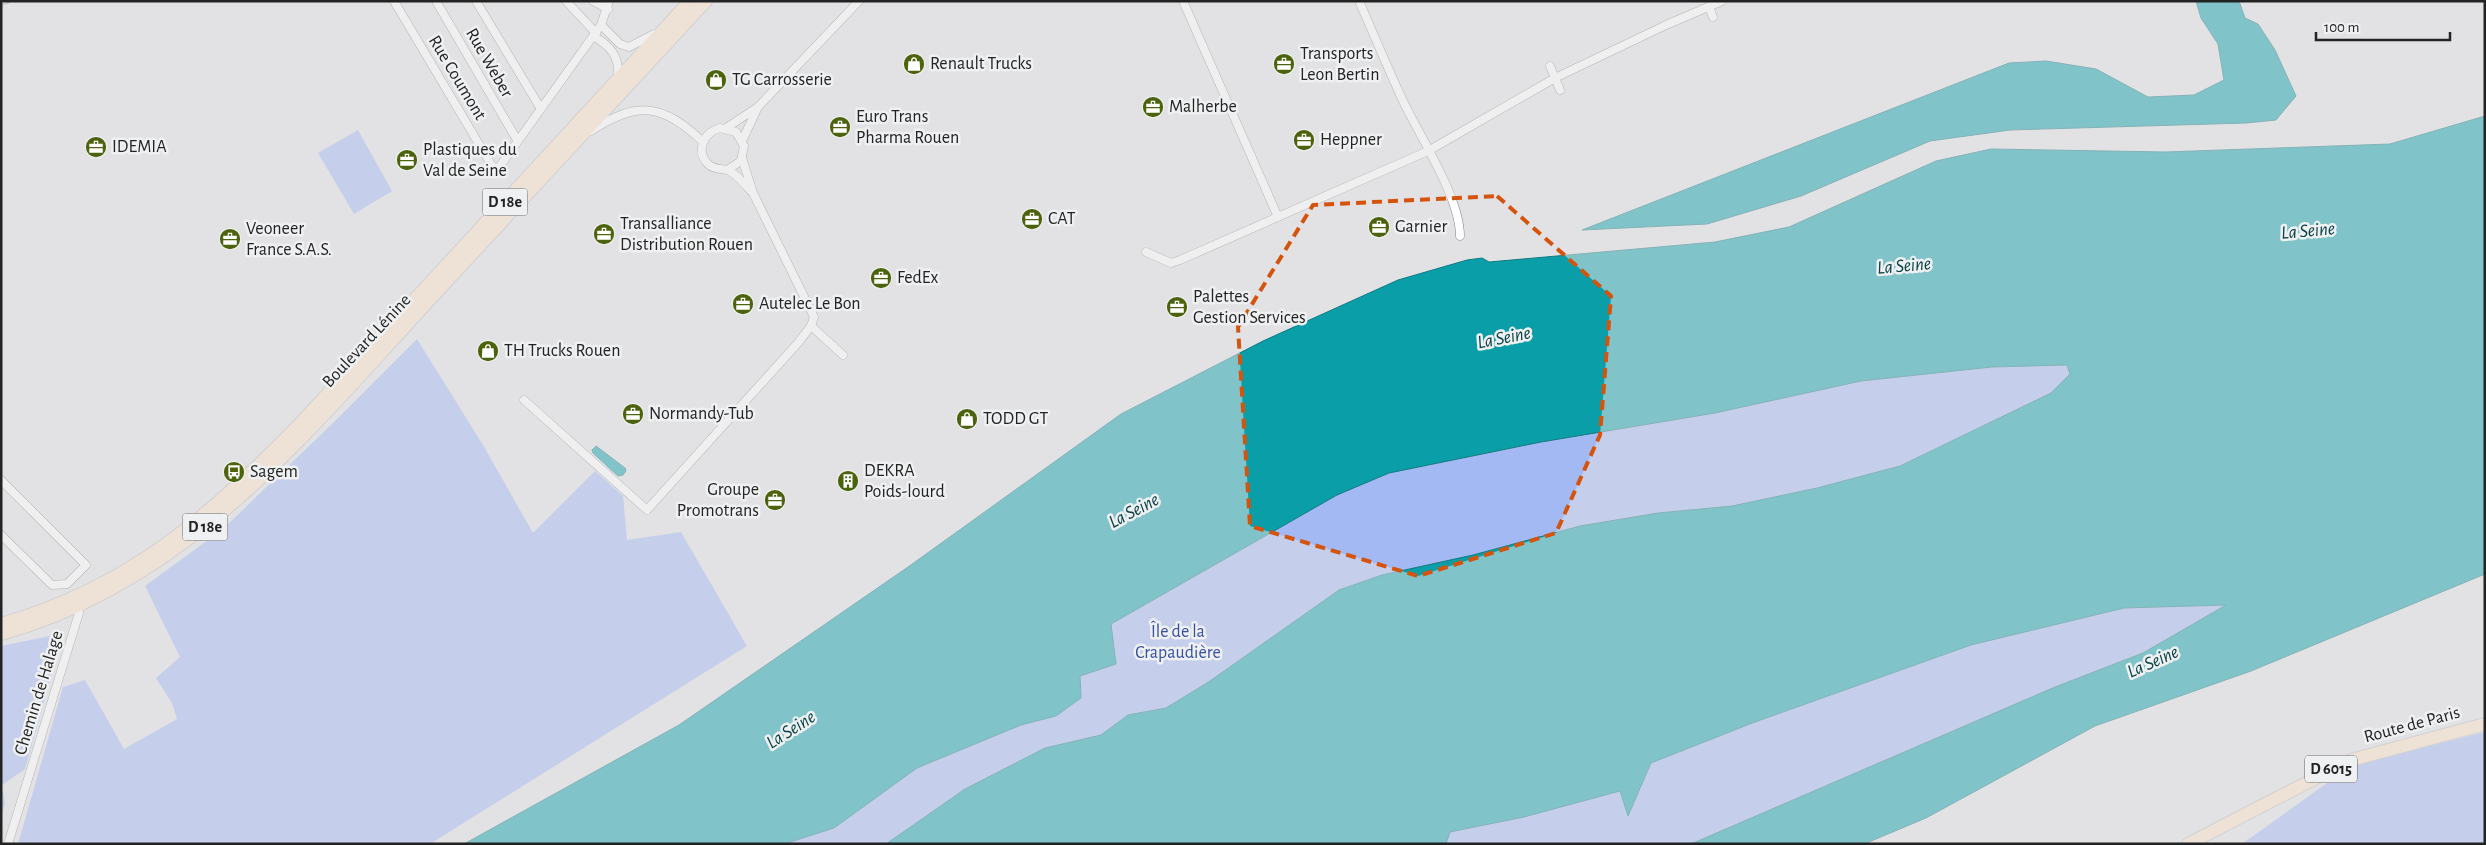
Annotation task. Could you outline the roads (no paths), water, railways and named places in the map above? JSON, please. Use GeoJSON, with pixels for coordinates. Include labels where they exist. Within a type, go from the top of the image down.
{"type":"FeatureCollection","features":[{"type":"Feature","properties":{"kind":"main road","name":"Boulevard Lénine"},"geometry":{"type":"LineString","coordinates":[[1,624],[62,605],[123,574],[212,509],[297,427],[690,1]]}},
{"type":"Feature","properties":{"kind":"main road","name":"Boulevard Lénine"},"geometry":{"type":"LineString","coordinates":[[1,634],[78,608],[119,587],[155,565],[207,526],[245,493],[297,442],[706,1]]}},
{"type":"Feature","properties":{"kind":"main road","name":"Route de Paris"},"geometry":{"type":"LineString","coordinates":[[2188,844],[2351,760],[2485,724]]}},
{"type":"Feature","properties":{"kind":"street","name":"Rue Coumont"},"geometry":{"type":"LineString","coordinates":[[394,1],[492,166],[496,169],[500,166],[517,140]]}},
{"type":"Feature","properties":{"kind":"street","name":"Rue Weber"},"geometry":{"type":"LineString","coordinates":[[436,1],[517,140]]}},
{"type":"Feature","properties":{"kind":"street"},"geometry":{"type":"LineString","coordinates":[[476,1],[541,109]]}},
{"type":"Feature","properties":{"kind":"street"},"geometry":{"type":"LineString","coordinates":[[566,1],[617,59],[619,67],[618,80]]}},
{"type":"Feature","properties":{"kind":"street"},"geometry":{"type":"LineString","coordinates":[[517,140],[601,25],[608,5],[593,1]]}},
{"type":"Feature","properties":{"kind":"street"},"geometry":{"type":"LineString","coordinates":[[726,128],[736,132],[742,140],[744,151],[737,165],[727,170],[716,169],[707,163],[702,153],[703,142],[709,132],[726,128],[758,107],[859,1]]}},
{"type":"Feature","properties":{"kind":"street"},"geometry":{"type":"LineString","coordinates":[[1183,1],[1278,217]]}},
{"type":"Feature","properties":{"kind":"street"},"geometry":{"type":"LineString","coordinates":[[1359,1],[1456,214],[1460,225],[1460,236]]}},
{"type":"Feature","properties":{"kind":"street"},"geometry":{"type":"LineString","coordinates":[[1146,252],[1174,263],[1428,151],[1555,78],[1649,32],[1722,1]]}},
{"type":"Feature","properties":{"kind":"street"},"geometry":{"type":"LineString","coordinates":[[1709,7],[1712,16]]}},
{"type":"Feature","properties":{"kind":"street"},"geometry":{"type":"LineString","coordinates":[[601,25],[620,44],[629,47],[640,43],[668,25]]}},
{"type":"Feature","properties":{"kind":"street"},"geometry":{"type":"LineString","coordinates":[[1550,66],[1560,90]]}},
{"type":"Feature","properties":{"kind":"street"},"geometry":{"type":"LineString","coordinates":[[742,140],[758,107]]}},
{"type":"Feature","properties":{"kind":"street"},"geometry":{"type":"LineString","coordinates":[[579,139],[616,116],[646,109],[669,116],[688,128],[703,142]]}},
{"type":"Feature","properties":{"kind":"street"},"geometry":{"type":"LineString","coordinates":[[524,400],[647,510],[814,321],[812,312],[753,192],[742,158]]}},
{"type":"Feature","properties":{"kind":"street"},"geometry":{"type":"LineString","coordinates":[[727,170],[753,192]]}},
{"type":"Feature","properties":{"kind":"street"},"geometry":{"type":"LineString","coordinates":[[811,326],[843,355]]}},
{"type":"Feature","properties":{"kind":"street"},"geometry":{"type":"LineString","coordinates":[[1,480],[86,565],[67,584],[52,585],[1,535]]}},
{"type":"Feature","properties":{"kind":"street","name":"Chemin de Halage"},"geometry":{"type":"LineString","coordinates":[[8,844],[67,654],[79,613],[78,608]]}},
{"type":"Feature","properties":{"kind":"water"},"geometry":{"type":"Polygon","coordinates":[[[2196,1],[2239,1],[2245,18],[2258,24],[2275,50],[2296,96],[2276,120],[2246,123],[2010,130],[1930,141],[1801,196],[1707,224],[1582,230],[2009,63],[2046,61],[2096,69],[2148,97],[2194,95],[2224,80],[2218,44],[2201,18],[2196,1]]]}},
{"type":"Feature","properties":{"kind":"water","name":"La Seine"},"geometry":{"type":"Polygon","coordinates":[[[2485,116],[2485,574],[2251,671],[2095,726],[1926,818],[1864,844],[1691,844],[2055,687],[2143,653],[2226,605],[2124,608],[1971,645],[1755,722],[1651,763],[1628,816],[1620,791],[1524,817],[1450,832],[1446,844],[886,844],[965,789],[1045,748],[1101,735],[1128,715],[1166,708],[1210,681],[1339,590],[1382,575],[1473,555],[1580,526],[1658,513],[1732,506],[1817,488],[1900,466],[2051,393],[2070,374],[2067,365],[1992,367],[1861,381],[1715,413],[1541,442],[1389,473],[1337,495],[1111,624],[1116,664],[1080,676],[1081,698],[1056,716],[1021,725],[917,768],[834,828],[784,844],[464,844],[679,725],[908,567],[1121,414],[1263,341],[1398,280],[1467,260],[1482,258],[1489,262],[1715,242],[1789,227],[1936,161],[1991,149],[2165,152],[2390,144],[2485,116]]]}},
{"type":"Feature","properties":{"kind":"water"},"geometry":{"type":"Polygon","coordinates":[[[596,446],[625,468],[626,471],[623,475],[618,476],[593,453],[592,450],[596,446]]]}},
{"type":"Feature","properties":{"kind":"railway"},"geometry":{"type":"LineString","coordinates":[[1,3],[8,1]]}},
{"type":"Feature","properties":{"kind":"place","name":"Renault Trucks"},"geometry":{"type":"Point","coordinates":[914,64]}},
{"type":"Feature","properties":{"kind":"place","name":"Transports Leon Bertin"},"geometry":{"type":"Point","coordinates":[1284,64]}},
{"type":"Feature","properties":{"kind":"place","name":"TG Carrosserie"},"geometry":{"type":"Point","coordinates":[716,80]}},
{"type":"Feature","properties":{"kind":"place","name":"Malherbe"},"geometry":{"type":"Point","coordinates":[1153,107]}},
{"type":"Feature","properties":{"kind":"place","name":"Euro Trans Pharma Rouen"},"geometry":{"type":"Point","coordinates":[840,127]}},
{"type":"Feature","properties":{"kind":"place","name":"Heppner"},"geometry":{"type":"Point","coordinates":[1304,140]}},
{"type":"Feature","properties":{"kind":"place","name":"IDEMIA"},"geometry":{"type":"Point","coordinates":[96,147]}},
{"type":"Feature","properties":{"kind":"place","name":"Plastiques du Val de Seine"},"geometry":{"type":"Point","coordinates":[407,160]}},
{"type":"Feature","properties":{"kind":"place","name":"CAT"},"geometry":{"type":"Point","coordinates":[1032,219]}},
{"type":"Feature","properties":{"kind":"place","name":"Garnier"},"geometry":{"type":"Point","coordinates":[1379,227]}},
{"type":"Feature","properties":{"kind":"place","name":"Transalliance Distribution Rouen"},"geometry":{"type":"Point","coordinates":[604,234]}},
{"type":"Feature","properties":{"kind":"place","name":"Veoneer France S.A.S."},"geometry":{"type":"Point","coordinates":[230,239]}},
{"type":"Feature","properties":{"kind":"place","name":"FedEx"},"geometry":{"type":"Point","coordinates":[881,278]}},
{"type":"Feature","properties":{"kind":"place","name":"Autelec Le Bon"},"geometry":{"type":"Point","coordinates":[743,304]}},
{"type":"Feature","properties":{"kind":"place","name":"Palettes Gestion Services"},"geometry":{"type":"Point","coordinates":[1177,307]}},
{"type":"Feature","properties":{"kind":"place","name":"TH Trucks Rouen"},"geometry":{"type":"Point","coordinates":[488,351]}},
{"type":"Feature","properties":{"kind":"place","name":"Normandy-Tub"},"geometry":{"type":"Point","coordinates":[633,414]}},
{"type":"Feature","properties":{"kind":"place","name":"TODD GT"},"geometry":{"type":"Point","coordinates":[967,419]}},
{"type":"Feature","properties":{"kind":"place","name":"Sagem"},"geometry":{"type":"Point","coordinates":[234,472]}},
{"type":"Feature","properties":{"kind":"place","name":"DEKRA Poids-lourd"},"geometry":{"type":"Point","coordinates":[848,481]}},
{"type":"Feature","properties":{"kind":"place","name":"Groupe Promotrans"},"geometry":{"type":"Point","coordinates":[775,500]}},
{"type":"Feature","properties":{"kind":"park label","name":"Île de la Crapaudière"},"geometry":{"type":"Point","coordinates":[1178,642]}}]}
